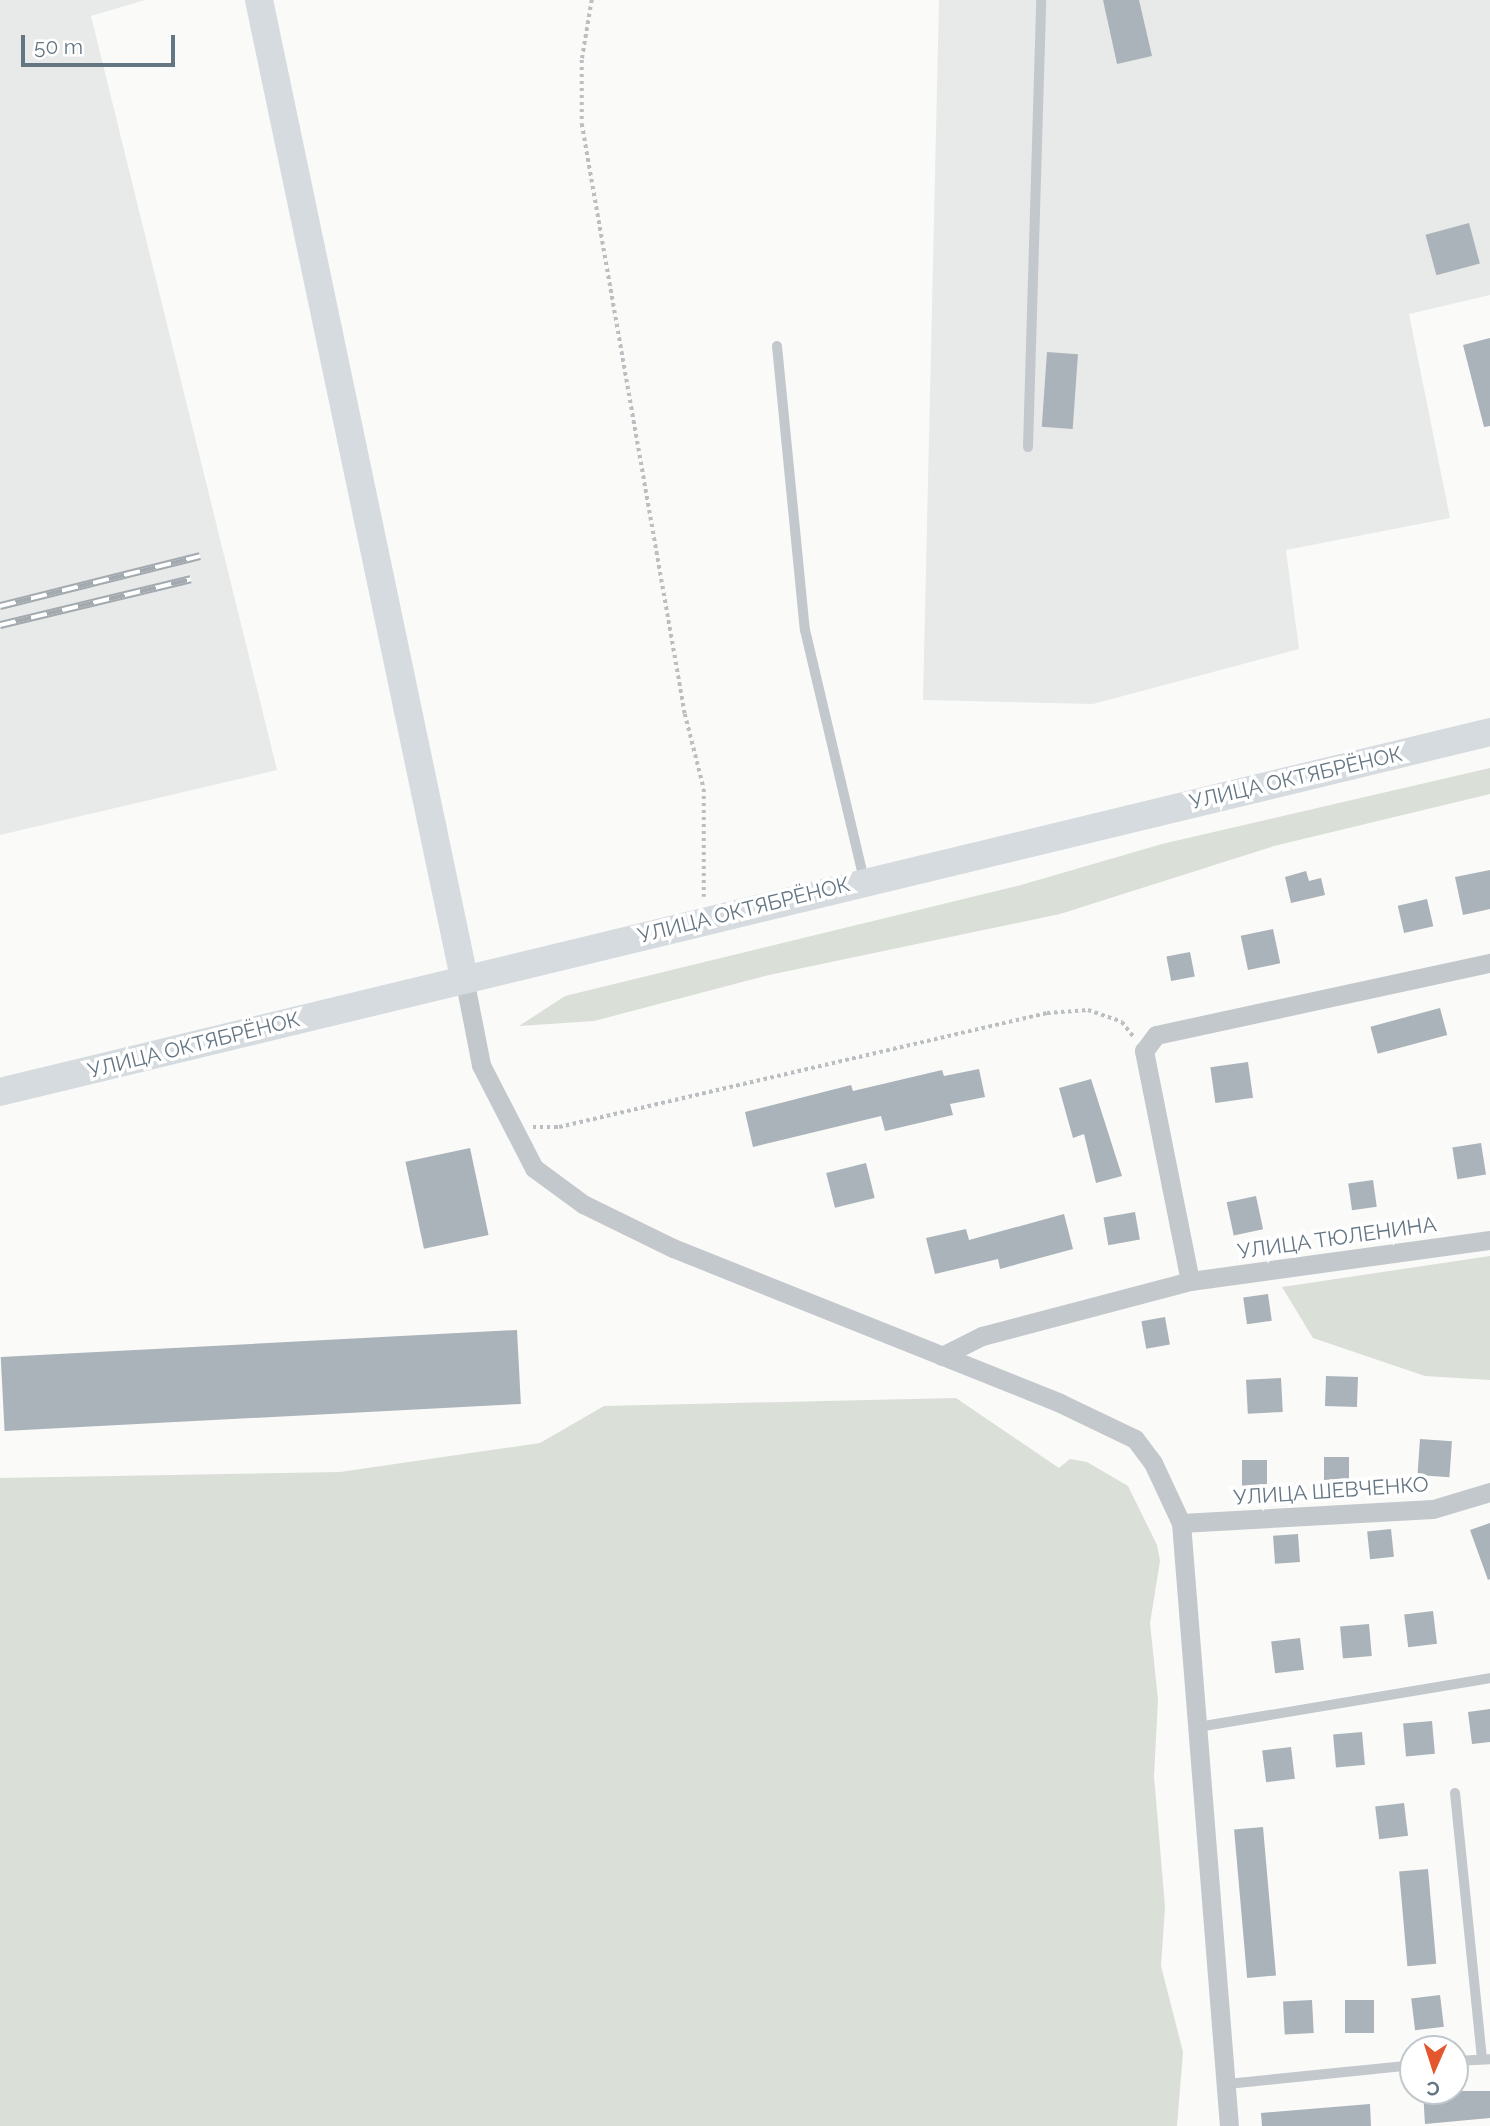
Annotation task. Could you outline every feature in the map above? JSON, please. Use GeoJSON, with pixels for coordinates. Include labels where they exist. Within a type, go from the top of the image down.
{"type":"FeatureCollection","features":[{"type":"Feature","properties":{"kind":"street"},"geometry":{"type":"LineString","coordinates":[[259,0],[481,1065],[534,1168],[583,1204],[673,1248],[942,1356],[1135,1439],[1167,1487],[1181,1523],[1229,2126]]}},
{"type":"Feature","properties":{"kind":"street","name":"УЛИЦА ОКТЯБРЁНОК"},"geometry":{"type":"LineString","coordinates":[[0,1092],[864,881],[1490,732]]}},
{"type":"Feature","properties":{"kind":"street"},"geometry":{"type":"LineString","coordinates":[[1189,1282],[1144,1051],[1156,1035],[1490,963]]}},
{"type":"Feature","properties":{"kind":"street","name":"УЛИЦА ТЮЛЕНИНА"},"geometry":{"type":"LineString","coordinates":[[942,1356],[982,1336],[1189,1282],[1490,1240]]}},
{"type":"Feature","properties":{"kind":"street","name":"УЛИЦА ШЕВЧЕНКО"},"geometry":{"type":"LineString","coordinates":[[1181,1523],[1433,1509],[1490,1492]]}},
{"type":"Feature","properties":{"kind":"lane"},"geometry":{"type":"LineString","coordinates":[[1028,447],[1041,0]]}},
{"type":"Feature","properties":{"kind":"lane"},"geometry":{"type":"LineString","coordinates":[[776,346],[805,631],[864,881]]}},
{"type":"Feature","properties":{"kind":"lane"},"geometry":{"type":"LineString","coordinates":[[1198,1727],[1490,1678]]}},
{"type":"Feature","properties":{"kind":"lane"},"geometry":{"type":"LineString","coordinates":[[1455,1793],[1486,2059]]}},
{"type":"Feature","properties":{"kind":"lane"},"geometry":{"type":"LineString","coordinates":[[1227,2084],[1399,2066]]}},
{"type":"Feature","properties":{"kind":"path"},"geometry":{"type":"LineString","coordinates":[[592,0],[582,60],[582,124],[680,688],[704,789],[703,920]]}},
{"type":"Feature","properties":{"kind":"path"},"geometry":{"type":"LineString","coordinates":[[513,1128],[559,1127],[1047,1013],[1088,1010],[1122,1022],[1144,1051]]}},
{"type":"Feature","properties":{"kind":"shaded area"},"geometry":{"type":"Polygon","coordinates":[[[0,0],[145,0],[91,16],[277,770],[0,835],[0,0]]]}},
{"type":"Feature","properties":{"kind":"shaded area"},"geometry":{"type":"Polygon","coordinates":[[[939,0],[1490,0],[1490,295],[1409,314],[1450,518],[1286,550],[1299,649],[1093,704],[923,700],[939,0]]]}},
{"type":"Feature","properties":{"kind":"shaded area"},"geometry":{"type":"Polygon","coordinates":[[[1490,768],[1490,794],[1274,846],[1060,914],[769,975],[594,1021],[519,1026],[565,996],[1021,885],[1162,844],[1490,768]]]}},
{"type":"Feature","properties":{"kind":"shaded area"},"geometry":{"type":"Polygon","coordinates":[[[1490,1256],[1490,1380],[1425,1376],[1313,1338],[1282,1287],[1490,1256]]]}},
{"type":"Feature","properties":{"kind":"shaded area"},"geometry":{"type":"Polygon","coordinates":[[[956,1398],[1059,1468],[1070,1459],[1087,1462],[1128,1486],[1157,1545],[1160,1561],[1150,1623],[1158,1700],[1154,1776],[1165,1907],[1161,1966],[1183,2052],[1177,2126],[0,2126],[0,1478],[340,1472],[540,1443],[604,1406],[956,1398]]]}},
{"type":"Feature","properties":{"kind":"building"},"geometry":{"type":"Polygon","coordinates":[[[1103,0],[1139,0],[1152,56],[1117,64],[1103,0]]]}},
{"type":"Feature","properties":{"kind":"building"},"geometry":{"type":"Polygon","coordinates":[[[1469,223],[1480,264],[1436,275],[1426,235],[1469,223]]]}},
{"type":"Feature","properties":{"kind":"building"},"geometry":{"type":"Polygon","coordinates":[[[1490,338],[1490,426],[1484,427],[1463,345],[1490,338]]]}},
{"type":"Feature","properties":{"kind":"building"},"geometry":{"type":"Polygon","coordinates":[[[1047,352],[1078,354],[1073,429],[1042,427],[1047,352]]]}},
{"type":"Feature","properties":{"kind":"building"},"geometry":{"type":"Polygon","coordinates":[[[1490,870],[1490,909],[1463,915],[1455,877],[1490,870]]]}},
{"type":"Feature","properties":{"kind":"building"},"geometry":{"type":"Polygon","coordinates":[[[1306,871],[1309,881],[1321,878],[1325,895],[1291,903],[1285,877],[1306,871]]]}},
{"type":"Feature","properties":{"kind":"building"},"geometry":{"type":"Polygon","coordinates":[[[1427,899],[1433,926],[1404,933],[1398,906],[1427,899]]]}},
{"type":"Feature","properties":{"kind":"building"},"geometry":{"type":"Polygon","coordinates":[[[1273,929],[1280,963],[1248,970],[1241,936],[1273,929]]]}},
{"type":"Feature","properties":{"kind":"building"},"geometry":{"type":"Polygon","coordinates":[[[1190,952],[1195,977],[1171,981],[1166,957],[1190,952]]]}},
{"type":"Feature","properties":{"kind":"building"},"geometry":{"type":"Polygon","coordinates":[[[1440,1008],[1447,1035],[1378,1054],[1370,1027],[1440,1008]]]}},
{"type":"Feature","properties":{"kind":"building"},"geometry":{"type":"Polygon","coordinates":[[[1248,1062],[1253,1098],[1215,1103],[1210,1067],[1248,1062]]]}},
{"type":"Feature","properties":{"kind":"building"},"geometry":{"type":"Polygon","coordinates":[[[979,1069],[985,1097],[950,1104],[953,1115],[885,1131],[881,1116],[753,1147],[745,1112],[851,1085],[853,1091],[942,1070],[944,1076],[979,1069]]]}},
{"type":"Feature","properties":{"kind":"building"},"geometry":{"type":"Polygon","coordinates":[[[1091,1079],[1122,1176],[1096,1183],[1084,1134],[1073,1138],[1059,1088],[1091,1079]]]}},
{"type":"Feature","properties":{"kind":"building"},"geometry":{"type":"Polygon","coordinates":[[[1481,1143],[1486,1175],[1457,1179],[1452,1148],[1481,1143]]]}},
{"type":"Feature","properties":{"kind":"building"},"geometry":{"type":"Polygon","coordinates":[[[470,1148],[489,1235],[424,1249],[405,1162],[470,1148]]]}},
{"type":"Feature","properties":{"kind":"building"},"geometry":{"type":"Polygon","coordinates":[[[866,1163],[875,1198],[835,1208],[826,1173],[866,1163]]]}},
{"type":"Feature","properties":{"kind":"building"},"geometry":{"type":"Polygon","coordinates":[[[1373,1180],[1377,1207],[1352,1210],[1348,1183],[1373,1180]]]}},
{"type":"Feature","properties":{"kind":"building"},"geometry":{"type":"Polygon","coordinates":[[[1256,1196],[1263,1229],[1234,1235],[1227,1202],[1256,1196]]]}},
{"type":"Feature","properties":{"kind":"building"},"geometry":{"type":"Polygon","coordinates":[[[1135,1212],[1140,1240],[1108,1245],[1103,1218],[1135,1212]]]}},
{"type":"Feature","properties":{"kind":"building"},"geometry":{"type":"Polygon","coordinates":[[[1064,1214],[1073,1249],[1000,1269],[998,1259],[935,1274],[926,1238],[966,1229],[969,1240],[1064,1214]]]}},
{"type":"Feature","properties":{"kind":"building"},"geometry":{"type":"Polygon","coordinates":[[[1268,1294],[1272,1321],[1247,1324],[1243,1297],[1268,1294]]]}},
{"type":"Feature","properties":{"kind":"building"},"geometry":{"type":"Polygon","coordinates":[[[1165,1317],[1170,1345],[1146,1349],[1141,1321],[1165,1317]]]}},
{"type":"Feature","properties":{"kind":"building"},"geometry":{"type":"Polygon","coordinates":[[[517,1330],[521,1404],[5,1431],[1,1357],[517,1330]]]}},
{"type":"Feature","properties":{"kind":"building"},"geometry":{"type":"Polygon","coordinates":[[[1326,1376],[1358,1377],[1357,1407],[1325,1406],[1326,1376]]]}},
{"type":"Feature","properties":{"kind":"building"},"geometry":{"type":"Polygon","coordinates":[[[1281,1378],[1283,1412],[1248,1414],[1246,1380],[1281,1378]]]}},
{"type":"Feature","properties":{"kind":"building"},"geometry":{"type":"Polygon","coordinates":[[[1420,1439],[1452,1441],[1449,1477],[1417,1475],[1420,1439]]]}},
{"type":"Feature","properties":{"kind":"building"},"geometry":{"type":"Polygon","coordinates":[[[1324,1457],[1349,1457],[1349,1486],[1324,1486],[1324,1457]]]}},
{"type":"Feature","properties":{"kind":"building"},"geometry":{"type":"Polygon","coordinates":[[[1242,1460],[1267,1460],[1267,1489],[1242,1489],[1242,1460]]]}},
{"type":"Feature","properties":{"kind":"building"},"geometry":{"type":"Polygon","coordinates":[[[1490,1523],[1490,1579],[1488,1580],[1470,1530],[1490,1523]]]}},
{"type":"Feature","properties":{"kind":"building"},"geometry":{"type":"Polygon","coordinates":[[[1391,1529],[1394,1557],[1370,1559],[1367,1532],[1391,1529]]]}},
{"type":"Feature","properties":{"kind":"building"},"geometry":{"type":"Polygon","coordinates":[[[1298,1534],[1300,1562],[1275,1564],[1273,1536],[1298,1534]]]}},
{"type":"Feature","properties":{"kind":"building"},"geometry":{"type":"Polygon","coordinates":[[[1433,1611],[1437,1644],[1408,1647],[1404,1615],[1433,1611]]]}},
{"type":"Feature","properties":{"kind":"building"},"geometry":{"type":"Polygon","coordinates":[[[1369,1624],[1372,1656],[1343,1658],[1340,1627],[1369,1624]]]}},
{"type":"Feature","properties":{"kind":"building"},"geometry":{"type":"Polygon","coordinates":[[[1300,1638],[1304,1670],[1275,1673],[1271,1642],[1300,1638]]]}},
{"type":"Feature","properties":{"kind":"building"},"geometry":{"type":"Polygon","coordinates":[[[1490,1709],[1490,1742],[1472,1744],[1468,1712],[1490,1709]]]}},
{"type":"Feature","properties":{"kind":"building"},"geometry":{"type":"Polygon","coordinates":[[[1432,1721],[1435,1754],[1406,1756],[1403,1724],[1432,1721]]]}},
{"type":"Feature","properties":{"kind":"building"},"geometry":{"type":"Polygon","coordinates":[[[1362,1732],[1365,1765],[1336,1767],[1333,1735],[1362,1732]]]}},
{"type":"Feature","properties":{"kind":"building"},"geometry":{"type":"Polygon","coordinates":[[[1291,1747],[1295,1779],[1266,1782],[1262,1751],[1291,1747]]]}},
{"type":"Feature","properties":{"kind":"building"},"geometry":{"type":"Polygon","coordinates":[[[1404,1803],[1408,1836],[1379,1839],[1375,1807],[1404,1803]]]}},
{"type":"Feature","properties":{"kind":"building"},"geometry":{"type":"Polygon","coordinates":[[[1263,1827],[1276,1975],[1247,1978],[1234,1830],[1263,1827]]]}},
{"type":"Feature","properties":{"kind":"building"},"geometry":{"type":"Polygon","coordinates":[[[1428,1869],[1436,1964],[1407,1966],[1399,1872],[1428,1869]]]}},
{"type":"Feature","properties":{"kind":"building"},"geometry":{"type":"Polygon","coordinates":[[[1440,1995],[1444,2027],[1415,2030],[1411,1999],[1440,1995]]]}},
{"type":"Feature","properties":{"kind":"building"},"geometry":{"type":"Polygon","coordinates":[[[1312,2000],[1314,2033],[1285,2034],[1283,2002],[1312,2000]]]}},
{"type":"Feature","properties":{"kind":"building"},"geometry":{"type":"Polygon","coordinates":[[[1345,2000],[1374,2000],[1374,2033],[1345,2033],[1345,2000]]]}},
{"type":"Feature","properties":{"kind":"building"},"geometry":{"type":"Polygon","coordinates":[[[1469,2091],[1490,2091],[1490,2118],[1425,2124],[1424,2105],[1469,2105],[1469,2091]]]}},
{"type":"Feature","properties":{"kind":"building"},"geometry":{"type":"Polygon","coordinates":[[[1370,2104],[1371,2126],[1262,2126],[1261,2113],[1370,2104]]]}},
{"type":"Feature","properties":{"kind":"railway"},"geometry":{"type":"LineString","coordinates":[[0,606],[200,556]]}},
{"type":"Feature","properties":{"kind":"railway"},"geometry":{"type":"LineString","coordinates":[[0,625],[191,579]]}}]}
